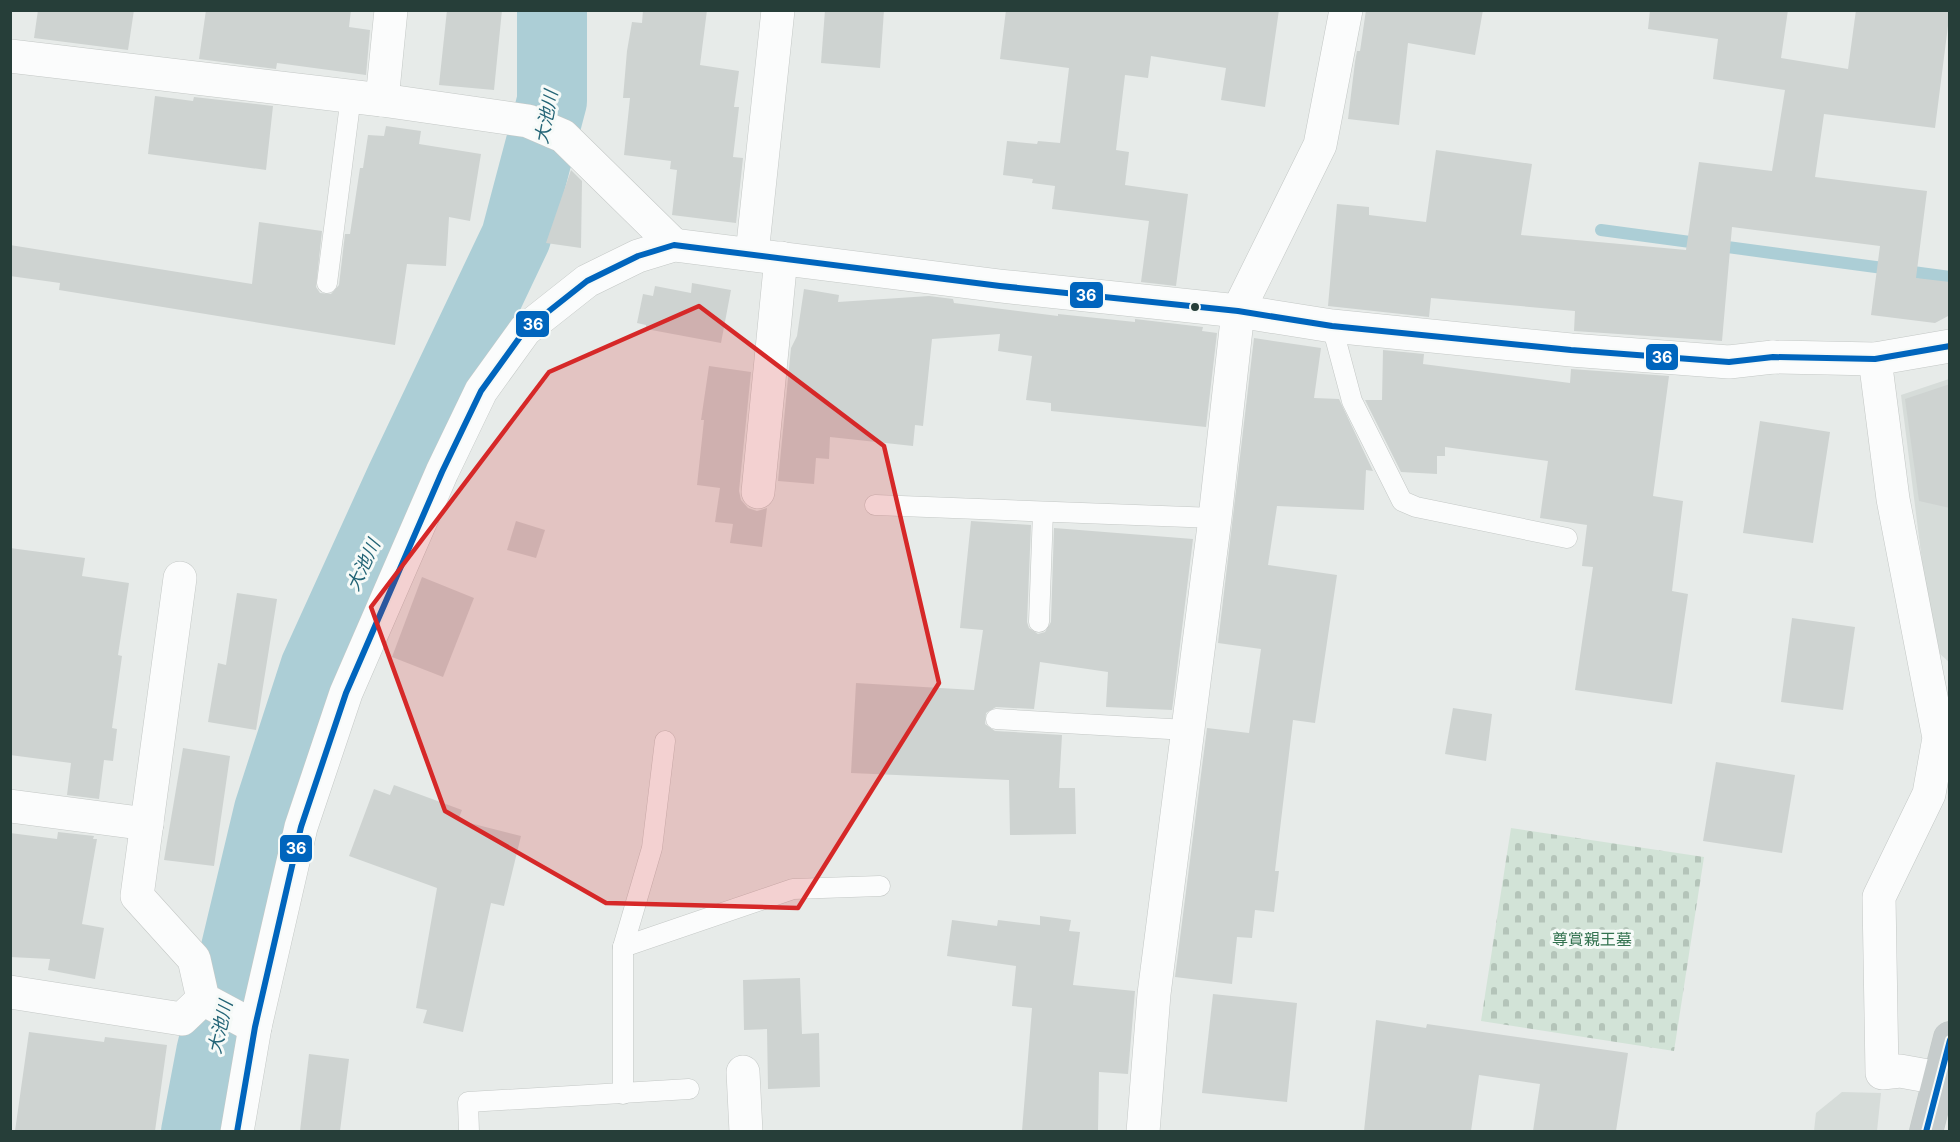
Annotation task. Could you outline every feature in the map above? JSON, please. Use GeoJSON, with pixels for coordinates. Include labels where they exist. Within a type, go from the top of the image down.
{"type":"FeatureCollection","features":[{"type":"Feature","properties":{"kind":"highway"},"geometry":{"type":"LineString","coordinates":[[1926,1131],[1945,1079],[1950,1038]]}},
{"type":"Feature","properties":{"kind":"street"},"geometry":{"type":"LineString","coordinates":[[367,98],[391,10]]}},
{"type":"Feature","properties":{"kind":"street"},"geometry":{"type":"LineString","coordinates":[[758,492],[778,10]]}},
{"type":"Feature","properties":{"kind":"street"},"geometry":{"type":"LineString","coordinates":[[1143,1131],[1154,994],[1215,519],[1238,311],[1320,145],[1346,10]]}},
{"type":"Feature","properties":{"kind":"street"},"geometry":{"type":"LineString","coordinates":[[10,56],[367,98],[528,121],[563,136],[674,245]]}},
{"type":"Feature","properties":{"kind":"street"},"geometry":{"type":"LineString","coordinates":[[237,1131],[247,1023],[301,827],[346,693],[442,472],[481,391],[525,330],[587,281],[638,256],[674,245],[999,286],[1238,311],[1332,326],[1571,350],[1717,361],[1773,357],[1875,359],[1950,346]]}},
{"type":"Feature","properties":{"kind":"street"},"geometry":{"type":"LineString","coordinates":[[1875,359],[1893,499],[1939,738],[1929,794],[1880,897],[1882,1073],[1900,1071],[1945,1079]]}},
{"type":"Feature","properties":{"kind":"street"},"geometry":{"type":"LineString","coordinates":[[180,578],[136,896],[194,960],[203,999],[247,1023]]}},
{"type":"Feature","properties":{"kind":"street"},"geometry":{"type":"LineString","coordinates":[[10,806],[147,824]]}},
{"type":"Feature","properties":{"kind":"street"},"geometry":{"type":"LineString","coordinates":[[10,992],[182,1019],[203,999]]}},
{"type":"Feature","properties":{"kind":"street"},"geometry":{"type":"LineString","coordinates":[[742,1072],[746,1131]]}},
{"type":"Feature","properties":{"kind":"lane"},"geometry":{"type":"LineString","coordinates":[[327,284],[367,98]]}},
{"type":"Feature","properties":{"kind":"lane"},"geometry":{"type":"LineString","coordinates":[[1332,326],[1352,401],[1402,501],[1416,507],[1567,538]]}},
{"type":"Feature","properties":{"kind":"lane"},"geometry":{"type":"LineString","coordinates":[[875,505],[1215,519]]}},
{"type":"Feature","properties":{"kind":"lane"},"geometry":{"type":"LineString","coordinates":[[1039,622],[1043,512]]}},
{"type":"Feature","properties":{"kind":"lane"},"geometry":{"type":"LineString","coordinates":[[996,720],[1187,730]]}},
{"type":"Feature","properties":{"kind":"lane"},"geometry":{"type":"LineString","coordinates":[[622,1094],[623,947],[652,848],[665,741]]}},
{"type":"Feature","properties":{"kind":"lane"},"geometry":{"type":"LineString","coordinates":[[623,947],[793,889],[880,886]]}},
{"type":"Feature","properties":{"kind":"lane"},"geometry":{"type":"LineString","coordinates":[[469,1131],[468,1102],[689,1089]]}},
{"type":"Feature","properties":{"kind":"highlighted area"},"geometry":{"type":"Polygon","coordinates":[[[699,306],[884,446],[939,683],[798,908],[606,903],[445,811],[371,607],[549,372],[699,306]]]}},
{"type":"Feature","properties":{"kind":"shaded area"},"geometry":{"type":"Polygon","coordinates":[[[1949,379],[1949,662],[1939,653],[1932,640],[1901,395],[1949,379]]]}},
{"type":"Feature","properties":{"kind":"shaded area"},"geometry":{"type":"Polygon","coordinates":[[[1842,1092],[1881,1093],[1877,1131],[1814,1131],[1816,1113],[1842,1092]]]}},
{"type":"Feature","properties":{"kind":"green space","name":"尊賞親王墓"},"geometry":{"type":"Polygon","coordinates":[[[1511,828],[1704,857],[1674,1051],[1481,1021],[1511,828]]]}},
{"type":"Feature","properties":{"kind":"building"},"geometry":{"type":"Polygon","coordinates":[[[38,10],[134,10],[128,50],[34,38],[38,10]]]}},
{"type":"Feature","properties":{"kind":"building"},"geometry":{"type":"Polygon","coordinates":[[[206,10],[351,10],[349,27],[370,30],[366,75],[277,63],[276,69],[199,59],[206,10]]]}},
{"type":"Feature","properties":{"kind":"building"},"geometry":{"type":"Polygon","coordinates":[[[447,10],[502,10],[494,90],[439,85],[447,10]]]}},
{"type":"Feature","properties":{"kind":"building"},"geometry":{"type":"Polygon","coordinates":[[[643,10],[707,10],[700,65],[739,71],[734,107],[739,107],[733,157],[743,158],[736,223],[672,215],[677,170],[670,169],[671,161],[624,155],[630,98],[623,98],[627,51],[632,22],[642,23],[643,10]]]}},
{"type":"Feature","properties":{"kind":"building"},"geometry":{"type":"Polygon","coordinates":[[[825,10],[884,10],[880,68],[821,63],[825,10]]]}},
{"type":"Feature","properties":{"kind":"building"},"geometry":{"type":"Polygon","coordinates":[[[1006,10],[1279,10],[1265,107],[1221,100],[1226,68],[1151,56],[1148,78],[1125,75],[1116,150],[1129,152],[1125,185],[1188,194],[1176,286],[1141,282],[1149,221],[1052,209],[1055,186],[1032,183],[1033,179],[1003,175],[1007,141],[1037,144],[1038,141],[1060,143],[1069,68],[1000,59],[1006,10]]]}},
{"type":"Feature","properties":{"kind":"building"},"geometry":{"type":"Polygon","coordinates":[[[1366,10],[1483,10],[1475,55],[1408,43],[1399,125],[1348,119],[1355,62],[1357,51],[1360,51],[1366,10]]]}},
{"type":"Feature","properties":{"kind":"building"},"geometry":{"type":"Polygon","coordinates":[[[1650,10],[1788,10],[1781,58],[1848,69],[1856,10],[1950,10],[1935,128],[1824,114],[1815,177],[1927,191],[1916,278],[1950,282],[1950,315],[1935,323],[1871,315],[1880,246],[1732,227],[1722,341],[1574,331],[1575,311],[1431,298],[1429,317],[1328,306],[1337,204],[1369,207],[1369,215],[1426,222],[1436,150],[1532,164],[1521,235],[1686,250],[1699,162],[1772,171],[1785,90],[1713,79],[1718,39],[1648,29],[1650,10]]]}},
{"type":"Feature","properties":{"kind":"building"},"geometry":{"type":"Polygon","coordinates":[[[155,96],[193,101],[194,97],[273,106],[266,170],[148,154],[155,96]]]}},
{"type":"Feature","properties":{"kind":"building"},"geometry":{"type":"Polygon","coordinates":[[[386,126],[421,131],[419,144],[481,154],[470,221],[449,217],[446,266],[407,264],[395,345],[59,290],[60,283],[10,276],[10,245],[252,284],[259,222],[322,231],[316,287],[320,293],[331,294],[339,285],[345,234],[350,234],[360,168],[363,168],[368,135],[384,136],[386,126]]]}},
{"type":"Feature","properties":{"kind":"building"},"geometry":{"type":"Polygon","coordinates":[[[571,170],[582,181],[581,248],[546,243],[571,170]]]}},
{"type":"Feature","properties":{"kind":"building"},"geometry":{"type":"Polygon","coordinates":[[[692,283],[731,290],[721,343],[646,329],[646,325],[637,323],[643,294],[653,296],[655,286],[691,293],[692,283]]]}},
{"type":"Feature","properties":{"kind":"building"},"geometry":{"type":"Polygon","coordinates":[[[804,289],[839,295],[838,302],[929,296],[953,299],[954,303],[1058,316],[1058,314],[1135,322],[1135,319],[1203,327],[1202,331],[1217,333],[1206,427],[1051,411],[1051,403],[1026,400],[1032,356],[998,351],[1000,334],[932,339],[923,426],[915,425],[913,446],[830,437],[829,459],[816,458],[814,484],[778,481],[791,348],[797,336],[804,289]]]}},
{"type":"Feature","properties":{"kind":"building"},"geometry":{"type":"Polygon","coordinates":[[[1254,338],[1321,348],[1314,398],[1339,399],[1373,471],[1366,470],[1364,510],[1277,506],[1268,565],[1337,575],[1315,723],[1293,720],[1275,871],[1279,871],[1274,912],[1255,910],[1252,938],[1237,937],[1232,984],[1175,977],[1207,728],[1249,733],[1261,649],[1218,643],[1254,338]]]}},
{"type":"Feature","properties":{"kind":"building"},"geometry":{"type":"Polygon","coordinates":[[[1383,350],[1424,354],[1423,364],[1570,383],[1571,369],[1669,376],[1653,496],[1683,501],[1672,591],[1688,594],[1672,704],[1575,690],[1593,567],[1582,566],[1587,525],[1540,518],[1548,461],[1445,447],[1445,456],[1437,456],[1437,474],[1401,472],[1365,400],[1382,400],[1383,350]]]}},
{"type":"Feature","properties":{"kind":"building"},"geometry":{"type":"Polygon","coordinates":[[[709,366],[751,372],[739,491],[741,500],[748,508],[757,511],[767,508],[762,547],[730,543],[733,524],[715,522],[720,488],[697,485],[704,420],[701,420],[709,366]]]}},
{"type":"Feature","properties":{"kind":"building"},"geometry":{"type":"Polygon","coordinates":[[[1950,384],[1950,508],[1919,501],[1905,399],[1950,384]]]}},
{"type":"Feature","properties":{"kind":"building"},"geometry":{"type":"Polygon","coordinates":[[[1760,421],[1830,432],[1813,543],[1743,533],[1760,421]]]}},
{"type":"Feature","properties":{"kind":"building"},"geometry":{"type":"Polygon","coordinates":[[[516,521],[545,530],[536,558],[507,550],[516,521]]]}},
{"type":"Feature","properties":{"kind":"building"},"geometry":{"type":"Polygon","coordinates":[[[971,521],[1031,525],[1027,622],[1029,628],[1038,634],[1045,632],[1051,622],[1054,528],[1193,539],[1172,710],[1106,707],[1108,672],[1040,662],[1034,709],[996,707],[986,713],[985,724],[995,731],[1062,735],[1059,788],[1075,788],[1076,834],[1010,835],[1009,780],[851,773],[856,683],[974,690],[983,630],[960,628],[971,521]]]}},
{"type":"Feature","properties":{"kind":"building"},"geometry":{"type":"Polygon","coordinates":[[[10,548],[85,558],[82,576],[129,583],[118,655],[122,656],[112,728],[117,729],[113,761],[104,760],[99,799],[67,795],[71,763],[10,755],[10,548]]]}},
{"type":"Feature","properties":{"kind":"building"},"geometry":{"type":"Polygon","coordinates":[[[422,577],[474,598],[443,677],[392,657],[422,577]]]}},
{"type":"Feature","properties":{"kind":"building"},"geometry":{"type":"Polygon","coordinates":[[[237,593],[277,599],[256,730],[208,722],[218,663],[226,665],[237,593]]]}},
{"type":"Feature","properties":{"kind":"building"},"geometry":{"type":"Polygon","coordinates":[[[1792,618],[1855,627],[1843,710],[1781,702],[1792,618]]]}},
{"type":"Feature","properties":{"kind":"building"},"geometry":{"type":"Polygon","coordinates":[[[1453,708],[1492,714],[1486,761],[1445,754],[1453,708]]]}},
{"type":"Feature","properties":{"kind":"building"},"geometry":{"type":"Polygon","coordinates":[[[183,748],[230,756],[214,866],[164,860],[183,748]]]}},
{"type":"Feature","properties":{"kind":"building"},"geometry":{"type":"Polygon","coordinates":[[[1716,762],[1795,775],[1782,853],[1703,841],[1716,762]]]}},
{"type":"Feature","properties":{"kind":"building"},"geometry":{"type":"Polygon","coordinates":[[[394,785],[462,810],[458,820],[521,836],[504,906],[491,903],[463,1032],[423,1023],[427,1010],[416,1008],[437,888],[349,856],[374,789],[390,795],[394,785]]]}},
{"type":"Feature","properties":{"kind":"building"},"geometry":{"type":"Polygon","coordinates":[[[58,832],[94,836],[93,839],[97,839],[82,924],[104,928],[95,979],[48,970],[50,959],[10,957],[10,833],[57,839],[58,832]]]}},
{"type":"Feature","properties":{"kind":"building"},"geometry":{"type":"Polygon","coordinates":[[[1040,916],[1071,920],[1069,931],[1080,932],[1073,985],[1135,991],[1128,1074],[1099,1072],[1098,1131],[1022,1131],[1032,1008],[1012,1006],[1016,966],[947,956],[952,920],[997,926],[998,920],[1040,925],[1040,916]]]}},
{"type":"Feature","properties":{"kind":"building"},"geometry":{"type":"Polygon","coordinates":[[[800,978],[802,1034],[819,1033],[820,1087],[768,1089],[767,1029],[744,1030],[743,980],[800,978]]]}},
{"type":"Feature","properties":{"kind":"building"},"geometry":{"type":"Polygon","coordinates":[[[1213,994],[1297,1003],[1287,1102],[1202,1093],[1213,994]]]}},
{"type":"Feature","properties":{"kind":"building"},"geometry":{"type":"Polygon","coordinates":[[[1376,1020],[1426,1028],[1427,1024],[1628,1053],[1616,1131],[1533,1131],[1540,1084],[1479,1075],[1471,1131],[1364,1131],[1376,1020]]]}},
{"type":"Feature","properties":{"kind":"building"},"geometry":{"type":"Polygon","coordinates":[[[29,1032],[104,1042],[105,1037],[167,1045],[155,1131],[15,1131],[29,1032]]]}},
{"type":"Feature","properties":{"kind":"building"},"geometry":{"type":"Polygon","coordinates":[[[309,1054],[349,1059],[340,1131],[300,1131],[309,1054]]]}},
{"type":"Feature","properties":{"kind":"waterway","name":"大池川"},"geometry":{"type":"LineString","coordinates":[[196,1132],[211,1053],[269,810],[315,668],[401,479],[516,237],[552,101],[552,10]]}},
{"type":"Feature","properties":{"kind":"waterway"},"geometry":{"type":"LineString","coordinates":[[1601,230],[1950,277]]}},
{"type":"Feature","properties":{"kind":"transit line","name":"36"},"geometry":{"type":"LineString","coordinates":[[237,1132],[255,1027],[301,827],[346,693],[442,472],[481,391],[525,330],[587,281],[638,256],[674,245],[1000,286],[1238,311],[1332,326],[1571,350],[1729,362],[1773,357],[1875,359],[1950,346]]}},
{"type":"Feature","properties":{"kind":"transit line","name":"36"},"geometry":{"type":"LineString","coordinates":[[1926,1132],[1950,1040]]}}]}
